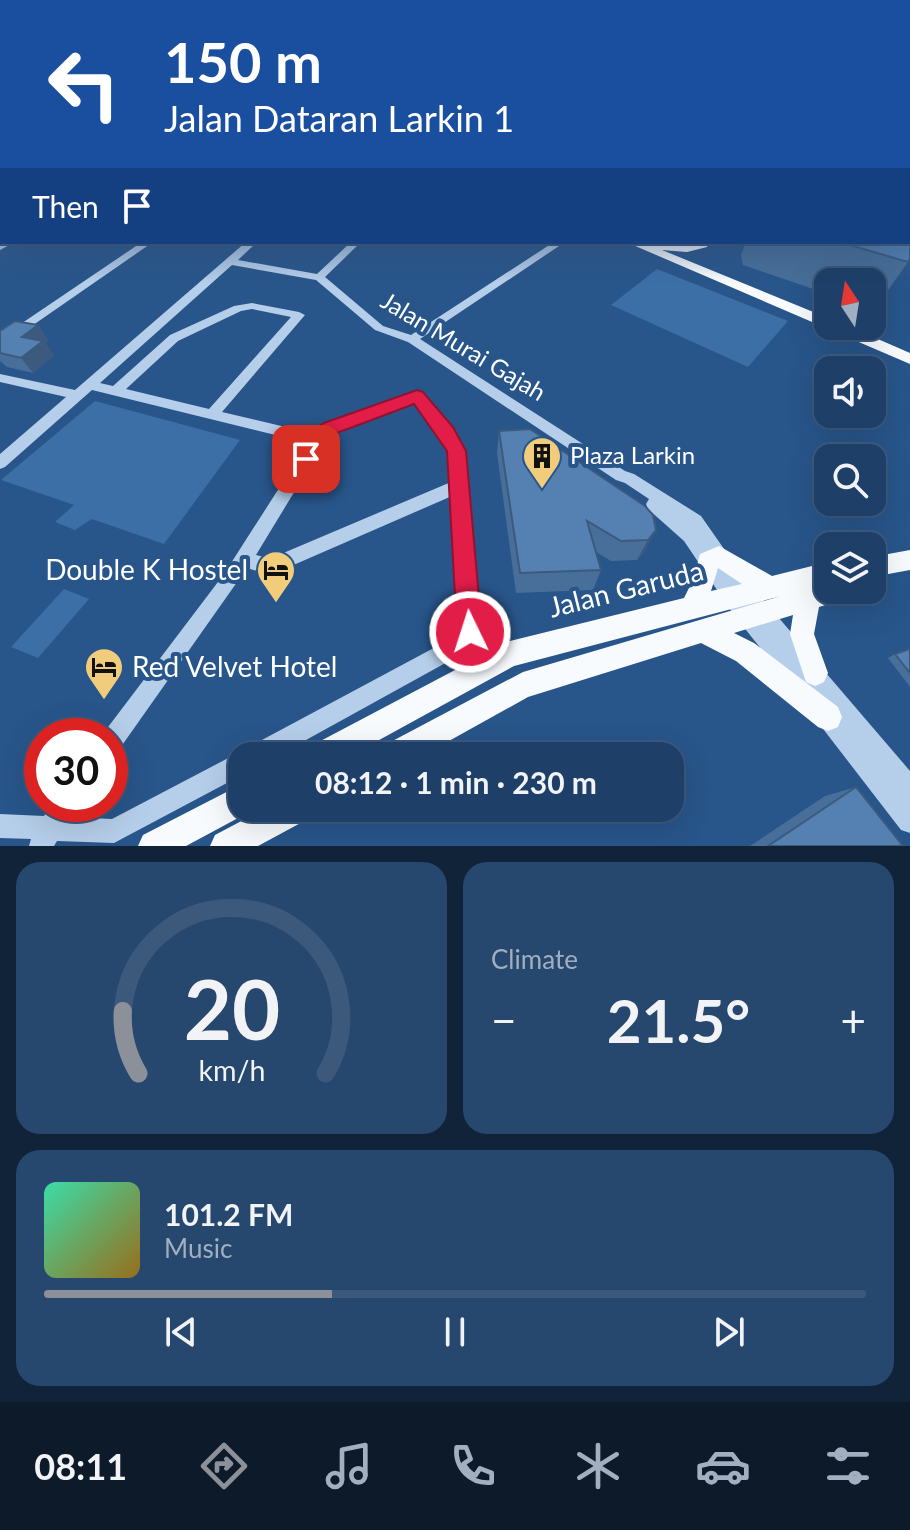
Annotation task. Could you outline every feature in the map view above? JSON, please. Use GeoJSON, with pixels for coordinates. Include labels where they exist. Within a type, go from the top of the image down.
{"type":"FeatureCollection","features":[{"type":"Feature","properties":{"kind":"main road"},"geometry":{"type":"LineString","coordinates":[[638,244],[814,310]]}},
{"type":"Feature","properties":{"kind":"main road"},"geometry":{"type":"LineString","coordinates":[[650,244],[814,317]]}},
{"type":"Feature","properties":{"kind":"main road"},"geometry":{"type":"LineString","coordinates":[[656,244],[687,248],[707,244]]}},
{"type":"Feature","properties":{"kind":"main road"},"geometry":{"type":"LineString","coordinates":[[685,261],[707,244]]}},
{"type":"Feature","properties":{"kind":"main road"},"geometry":{"type":"LineString","coordinates":[[707,244],[706,262],[719,273]]}},
{"type":"Feature","properties":{"kind":"main road"},"geometry":{"type":"LineString","coordinates":[[886,339],[910,349]]}},
{"type":"Feature","properties":{"kind":"main road"},"geometry":{"type":"LineString","coordinates":[[867,340],[910,359]]}},
{"type":"Feature","properties":{"kind":"main road"},"geometry":{"type":"LineString","coordinates":[[772,587],[714,559],[704,582],[697,618],[828,717]]}},
{"type":"Feature","properties":{"kind":"main road","name":"Jalan Garuda"},"geometry":{"type":"LineString","coordinates":[[747,605],[772,587],[814,576]]}},
{"type":"Feature","properties":{"kind":"main road","name":"Jalan Garuda"},"geometry":{"type":"LineString","coordinates":[[347,742],[510,654],[697,618],[747,605],[814,598]]}},
{"type":"Feature","properties":{"kind":"main road"},"geometry":{"type":"LineString","coordinates":[[808,600],[802,634],[815,673]]}},
{"type":"Feature","properties":{"kind":"main road","name":"Jalan Garuda"},"geometry":{"type":"LineString","coordinates":[[419,742],[523,685],[697,618]]}},
{"type":"Feature","properties":{"kind":"main road"},"geometry":{"type":"LineString","coordinates":[[154,846],[228,806]]}},
{"type":"Feature","properties":{"kind":"main road"},"geometry":{"type":"LineString","coordinates":[[226,846],[271,822]]}},
{"type":"Feature","properties":{"kind":"street"},"geometry":{"type":"LineString","coordinates":[[0,344],[145,244]]}},
{"type":"Feature","properties":{"kind":"street"},"geometry":{"type":"LineString","coordinates":[[0,463],[250,244]]}},
{"type":"Feature","properties":{"kind":"street"},"geometry":{"type":"LineString","coordinates":[[229,261],[319,277],[354,244]]}},
{"type":"Feature","properties":{"kind":"street"},"geometry":{"type":"LineString","coordinates":[[412,339],[557,244]]}},
{"type":"Feature","properties":{"kind":"street","name":"Jalan Murai Gajah"},"geometry":{"type":"LineString","coordinates":[[319,277],[379,328],[412,339],[621,476],[683,510],[695,521],[714,559],[747,605]]}},
{"type":"Feature","properties":{"kind":"street"},"geometry":{"type":"LineString","coordinates":[[116,391],[174,338],[238,308],[252,306],[299,315],[212,414]]}},
{"type":"Feature","properties":{"kind":"street"},"geometry":{"type":"LineString","coordinates":[[0,378],[76,395]]}},
{"type":"Feature","properties":{"kind":"street"},"geometry":{"type":"LineString","coordinates":[[89,385],[317,440]]}},
{"type":"Feature","properties":{"kind":"street"},"geometry":{"type":"LineString","coordinates":[[128,718],[243,559],[317,440],[331,428],[417,396],[454,445],[460,485],[470,632],[465,642],[281,742]]}},
{"type":"Feature","properties":{"kind":"street"},"geometry":{"type":"LineString","coordinates":[[243,559],[264,565],[282,562],[460,485]]}},
{"type":"Feature","properties":{"kind":"street"},"geometry":{"type":"LineString","coordinates":[[747,605],[815,673],[910,789]]}},
{"type":"Feature","properties":{"kind":"street"},"geometry":{"type":"LineString","coordinates":[[747,605],[828,717],[910,821]]}},
{"type":"Feature","properties":{"kind":"street"},"geometry":{"type":"LineString","coordinates":[[465,642],[476,672]]}},
{"type":"Feature","properties":{"kind":"street"},"geometry":{"type":"LineString","coordinates":[[0,826],[45,837],[114,831],[228,770]]}},
{"type":"Feature","properties":{"kind":"shaded area"},"geometry":{"type":"Polygon","coordinates":[[[657,269],[788,321],[748,367],[611,305],[657,269]]]}},
{"type":"Feature","properties":{"kind":"shaded area"},"geometry":{"type":"Polygon","coordinates":[[[95,401],[240,440],[164,544],[92,519],[75,530],[55,522],[74,505],[1,480],[95,401]]]}},
{"type":"Feature","properties":{"kind":"shaded area"},"geometry":{"type":"Polygon","coordinates":[[[64,589],[89,599],[38,658],[11,647],[64,589]]]}},
{"type":"Feature","properties":{"kind":"building"},"geometry":{"type":"Polygon","coordinates":[[[847,244],[910,244],[908,262],[847,244]]]}},
{"type":"Feature","properties":{"kind":"building"},"geometry":{"type":"Polygon","coordinates":[[[15,321],[38,325],[22,337],[43,341],[21,358],[0,353],[0,331],[15,321]]]}},
{"type":"Feature","properties":{"kind":"building","name":"Plaza Larkin"},"geometry":{"type":"Polygon","coordinates":[[[530,429],[645,506],[653,515],[656,530],[648,540],[621,541],[587,521],[601,570],[520,573],[499,431],[530,429]]]}},
{"type":"Feature","properties":{"kind":"building"},"geometry":{"type":"Polygon","coordinates":[[[910,649],[910,673],[895,654],[910,649]]]}},
{"type":"Feature","properties":{"kind":"building"},"geometry":{"type":"Polygon","coordinates":[[[856,787],[903,846],[768,846],[856,787]]]}},
{"type":"Feature","properties":{"kind":"place","name":"Plaza Larkin"},"geometry":{"type":"Point","coordinates":[542,490]}},
{"type":"Feature","properties":{"kind":"place","name":"Double K Hostel"},"geometry":{"type":"Point","coordinates":[276,604]}},
{"type":"Feature","properties":{"kind":"place","name":"Red Velvet Hotel"},"geometry":{"type":"Point","coordinates":[104,701]}},
{"type":"Feature","properties":{"kind":"route"},"geometry":{"type":"LineString","coordinates":[[306,459],[322,434],[331,428],[417,396],[446,432],[458,459],[470,632]]}}]}
